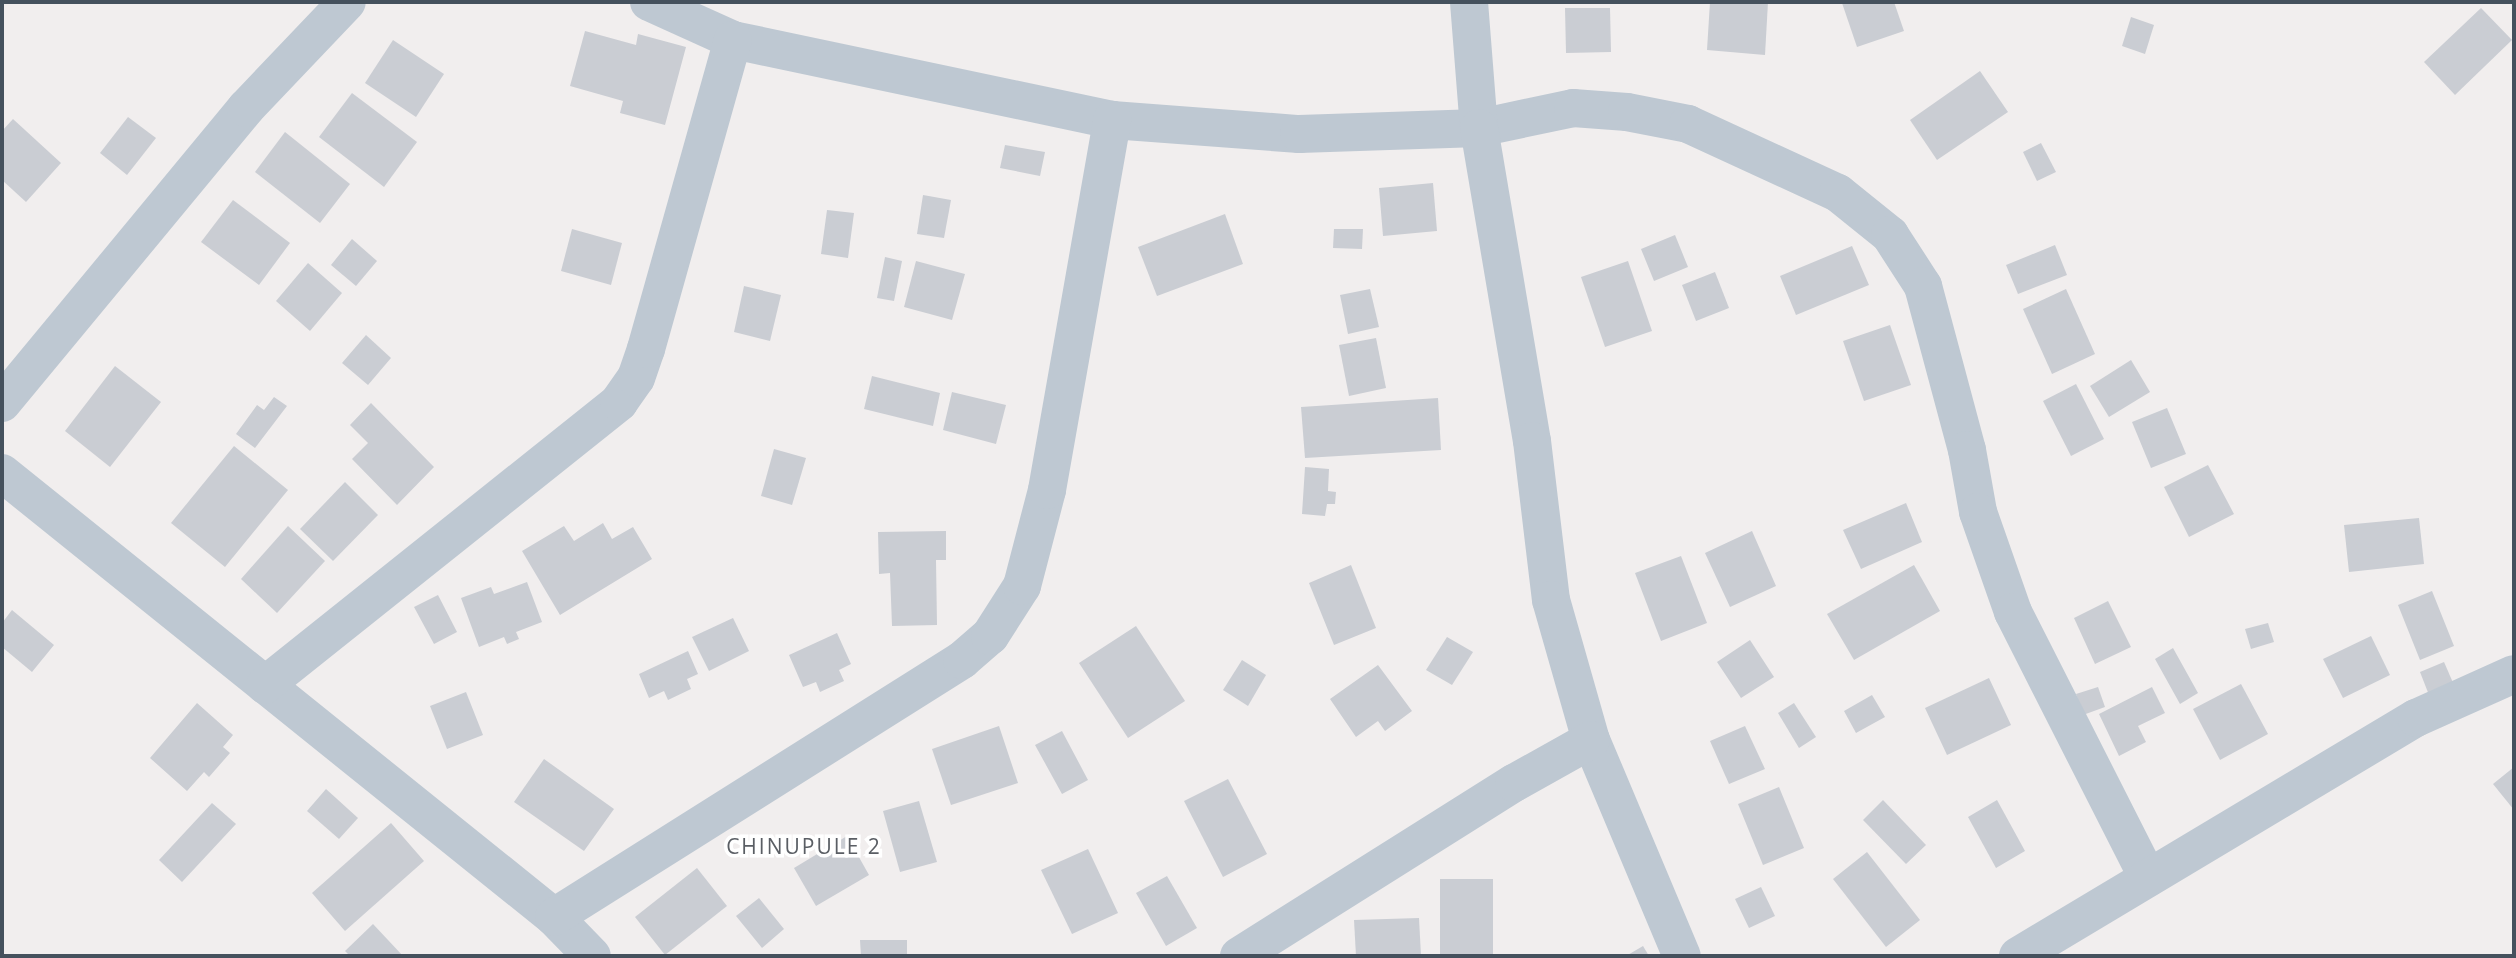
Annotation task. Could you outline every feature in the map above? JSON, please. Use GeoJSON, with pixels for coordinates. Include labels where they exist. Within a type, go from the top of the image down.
{"type":"FeatureCollection","features":[{"type":"Feature","properties":{"kind":"street"},"geometry":{"type":"LineString","coordinates":[[2,403],[246,108],[347,2]]}},
{"type":"Feature","properties":{"kind":"street"},"geometry":{"type":"LineString","coordinates":[[649,2],[733,40],[1112,120],[1298,134],[1479,128],[1573,108],[1688,124],[1838,193],[1890,235],[1923,286],[1967,450],[1978,512],[2013,612],[2148,877]]}},
{"type":"Feature","properties":{"kind":"street"},"geometry":{"type":"LineString","coordinates":[[1469,2],[1479,128],[1532,441],[1551,600],[1591,740],[1682,956]]}},
{"type":"Feature","properties":{"kind":"street"},"geometry":{"type":"LineString","coordinates":[[265,685],[619,402],[636,378],[646,349],[733,40]]}},
{"type":"Feature","properties":{"kind":"street"},"geometry":{"type":"LineString","coordinates":[[554,917],[962,660],[990,636],[1022,586],[1047,490],[1112,120]]}},
{"type":"Feature","properties":{"kind":"street"},"geometry":{"type":"LineString","coordinates":[[2,473],[554,917],[592,956]]}},
{"type":"Feature","properties":{"kind":"street"},"geometry":{"type":"LineString","coordinates":[[2018,956],[2416,718],[2514,674]]}},
{"type":"Feature","properties":{"kind":"street"},"geometry":{"type":"LineString","coordinates":[[1239,956],[1514,783],[1591,740]]}},
{"type":"Feature","properties":{"kind":"building"},"geometry":{"type":"Polygon","coordinates":[[[1710,2],[1768,2],[1765,55],[1707,50],[1710,2]]]}},
{"type":"Feature","properties":{"kind":"building"},"geometry":{"type":"Polygon","coordinates":[[[1894,2],[1904,31],[1857,47],[1842,3],[1894,2]]]}},
{"type":"Feature","properties":{"kind":"building"},"geometry":{"type":"Polygon","coordinates":[[[1565,8],[1610,8],[1611,52],[1566,53],[1565,8]]]}},
{"type":"Feature","properties":{"kind":"building"},"geometry":{"type":"Polygon","coordinates":[[[2481,8],[2512,40],[2455,95],[2424,62],[2481,8]]]}},
{"type":"Feature","properties":{"kind":"building"},"geometry":{"type":"Polygon","coordinates":[[[2131,17],[2154,25],[2145,54],[2122,46],[2131,17]]]}},
{"type":"Feature","properties":{"kind":"building"},"geometry":{"type":"Polygon","coordinates":[[[585,31],[636,45],[638,34],[686,47],[665,125],[620,113],[623,101],[570,86],[585,31]]]}},
{"type":"Feature","properties":{"kind":"building"},"geometry":{"type":"Polygon","coordinates":[[[393,40],[444,74],[416,117],[365,83],[393,40]]]}},
{"type":"Feature","properties":{"kind":"building"},"geometry":{"type":"Polygon","coordinates":[[[1980,71],[2008,112],[1937,160],[1910,120],[1980,71]]]}},
{"type":"Feature","properties":{"kind":"building"},"geometry":{"type":"Polygon","coordinates":[[[352,93],[417,142],[384,187],[319,137],[352,93]]]}},
{"type":"Feature","properties":{"kind":"building"},"geometry":{"type":"Polygon","coordinates":[[[128,117],[156,138],[127,175],[100,153],[128,117]]]}},
{"type":"Feature","properties":{"kind":"building"},"geometry":{"type":"Polygon","coordinates":[[[13,119],[61,163],[26,202],[2,180],[2,131],[13,119]]]}},
{"type":"Feature","properties":{"kind":"building"},"geometry":{"type":"Polygon","coordinates":[[[285,132],[350,184],[320,223],[255,172],[285,132]]]}},
{"type":"Feature","properties":{"kind":"building"},"geometry":{"type":"Polygon","coordinates":[[[2041,143],[2056,172],[2037,181],[2023,152],[2041,143]]]}},
{"type":"Feature","properties":{"kind":"building"},"geometry":{"type":"Polygon","coordinates":[[[1005,145],[1045,152],[1040,176],[1000,168],[1005,145]]]}},
{"type":"Feature","properties":{"kind":"building"},"geometry":{"type":"Polygon","coordinates":[[[1433,183],[1437,231],[1383,236],[1379,188],[1433,183]]]}},
{"type":"Feature","properties":{"kind":"building"},"geometry":{"type":"Polygon","coordinates":[[[923,195],[951,200],[944,238],[917,234],[923,195]]]}},
{"type":"Feature","properties":{"kind":"building"},"geometry":{"type":"Polygon","coordinates":[[[233,200],[290,243],[259,285],[201,242],[233,200]]]}},
{"type":"Feature","properties":{"kind":"building"},"geometry":{"type":"Polygon","coordinates":[[[827,210],[854,213],[848,258],[821,254],[827,210]]]}},
{"type":"Feature","properties":{"kind":"building"},"geometry":{"type":"Polygon","coordinates":[[[1225,214],[1243,264],[1157,296],[1138,247],[1225,214]]]}},
{"type":"Feature","properties":{"kind":"building"},"geometry":{"type":"Polygon","coordinates":[[[572,229],[622,243],[611,285],[561,271],[572,229]]]}},
{"type":"Feature","properties":{"kind":"building"},"geometry":{"type":"Polygon","coordinates":[[[1334,229],[1363,229],[1362,249],[1333,248],[1334,229]]]}},
{"type":"Feature","properties":{"kind":"building"},"geometry":{"type":"Polygon","coordinates":[[[1675,235],[1688,267],[1654,281],[1641,249],[1675,235]]]}},
{"type":"Feature","properties":{"kind":"building"},"geometry":{"type":"Polygon","coordinates":[[[352,239],[377,261],[356,286],[331,265],[352,239]]]}},
{"type":"Feature","properties":{"kind":"building"},"geometry":{"type":"Polygon","coordinates":[[[2055,245],[2067,275],[2018,294],[2006,265],[2055,245]]]}},
{"type":"Feature","properties":{"kind":"building"},"geometry":{"type":"Polygon","coordinates":[[[1852,246],[1869,285],[1796,315],[1780,276],[1852,246]]]}},
{"type":"Feature","properties":{"kind":"building"},"geometry":{"type":"Polygon","coordinates":[[[885,257],[902,261],[894,301],[877,298],[885,257]]]}},
{"type":"Feature","properties":{"kind":"building"},"geometry":{"type":"Polygon","coordinates":[[[916,261],[965,274],[952,320],[904,307],[916,261]]]}},
{"type":"Feature","properties":{"kind":"building"},"geometry":{"type":"Polygon","coordinates":[[[1628,261],[1652,331],[1605,347],[1581,277],[1628,261]]]}},
{"type":"Feature","properties":{"kind":"building"},"geometry":{"type":"Polygon","coordinates":[[[308,263],[342,293],[310,331],[276,301],[308,263]]]}},
{"type":"Feature","properties":{"kind":"building"},"geometry":{"type":"Polygon","coordinates":[[[1715,272],[1729,308],[1696,321],[1682,285],[1715,272]]]}},
{"type":"Feature","properties":{"kind":"building"},"geometry":{"type":"Polygon","coordinates":[[[744,286],[781,295],[770,341],[734,332],[744,286]]]}},
{"type":"Feature","properties":{"kind":"building"},"geometry":{"type":"Polygon","coordinates":[[[1370,289],[1379,327],[1348,334],[1340,295],[1370,289]]]}},
{"type":"Feature","properties":{"kind":"building"},"geometry":{"type":"Polygon","coordinates":[[[2066,289],[2095,354],[2052,374],[2023,309],[2066,289]]]}},
{"type":"Feature","properties":{"kind":"building"},"geometry":{"type":"Polygon","coordinates":[[[1890,325],[1911,385],[1864,401],[1843,341],[1890,325]]]}},
{"type":"Feature","properties":{"kind":"building"},"geometry":{"type":"Polygon","coordinates":[[[366,335],[391,358],[368,385],[342,363],[366,335]]]}},
{"type":"Feature","properties":{"kind":"building"},"geometry":{"type":"Polygon","coordinates":[[[1376,338],[1386,388],[1349,396],[1339,345],[1376,338]]]}},
{"type":"Feature","properties":{"kind":"building"},"geometry":{"type":"Polygon","coordinates":[[[2131,360],[2150,392],[2109,417],[2090,386],[2131,360]]]}},
{"type":"Feature","properties":{"kind":"building"},"geometry":{"type":"Polygon","coordinates":[[[115,366],[161,402],[110,467],[65,431],[115,366]]]}},
{"type":"Feature","properties":{"kind":"building"},"geometry":{"type":"Polygon","coordinates":[[[872,376],[940,393],[933,426],[864,409],[872,376]]]}},
{"type":"Feature","properties":{"kind":"building"},"geometry":{"type":"Polygon","coordinates":[[[2076,384],[2104,439],[2071,456],[2043,401],[2076,384]]]}},
{"type":"Feature","properties":{"kind":"building"},"geometry":{"type":"Polygon","coordinates":[[[952,392],[1006,405],[996,444],[943,430],[952,392]]]}},
{"type":"Feature","properties":{"kind":"building"},"geometry":{"type":"Polygon","coordinates":[[[274,397],[287,406],[255,448],[236,434],[257,405],[264,410],[274,397]]]}},
{"type":"Feature","properties":{"kind":"building"},"geometry":{"type":"Polygon","coordinates":[[[1438,398],[1441,450],[1305,458],[1301,407],[1438,398]]]}},
{"type":"Feature","properties":{"kind":"building"},"geometry":{"type":"Polygon","coordinates":[[[371,403],[434,467],[397,505],[352,459],[368,443],[350,425],[371,403]]]}},
{"type":"Feature","properties":{"kind":"building"},"geometry":{"type":"Polygon","coordinates":[[[2167,408],[2186,454],[2151,468],[2132,422],[2167,408]]]}},
{"type":"Feature","properties":{"kind":"building"},"geometry":{"type":"Polygon","coordinates":[[[234,446],[288,490],[225,567],[171,523],[234,446]]]}},
{"type":"Feature","properties":{"kind":"building"},"geometry":{"type":"Polygon","coordinates":[[[774,449],[806,458],[792,505],[761,496],[774,449]]]}},
{"type":"Feature","properties":{"kind":"building"},"geometry":{"type":"Polygon","coordinates":[[[2208,465],[2234,514],[2189,537],[2164,487],[2208,465]]]}},
{"type":"Feature","properties":{"kind":"building"},"geometry":{"type":"Polygon","coordinates":[[[1305,467],[1329,469],[1328,491],[1336,492],[1335,504],[1327,504],[1325,516],[1302,514],[1305,467]]]}},
{"type":"Feature","properties":{"kind":"building"},"geometry":{"type":"Polygon","coordinates":[[[345,482],[378,515],[333,561],[300,529],[345,482]]]}},
{"type":"Feature","properties":{"kind":"building"},"geometry":{"type":"Polygon","coordinates":[[[1906,503],[1922,542],[1861,569],[1843,530],[1906,503]]]}},
{"type":"Feature","properties":{"kind":"building"},"geometry":{"type":"Polygon","coordinates":[[[2419,518],[2424,564],[2349,572],[2344,525],[2419,518]]]}},
{"type":"Feature","properties":{"kind":"building"},"geometry":{"type":"Polygon","coordinates":[[[603,523],[612,539],[633,527],[652,559],[560,615],[522,551],[564,526],[574,541],[603,523]]]}},
{"type":"Feature","properties":{"kind":"building"},"geometry":{"type":"Polygon","coordinates":[[[288,526],[325,561],[277,613],[241,579],[288,526]]]}},
{"type":"Feature","properties":{"kind":"building"},"geometry":{"type":"Polygon","coordinates":[[[946,531],[946,560],[936,560],[937,625],[892,626],[890,573],[879,574],[878,532],[946,531]]]}},
{"type":"Feature","properties":{"kind":"building"},"geometry":{"type":"Polygon","coordinates":[[[1752,531],[1776,586],[1730,607],[1705,553],[1752,531]]]}},
{"type":"Feature","properties":{"kind":"building"},"geometry":{"type":"Polygon","coordinates":[[[1681,556],[1707,623],[1661,641],[1635,573],[1681,556]]]}},
{"type":"Feature","properties":{"kind":"building"},"geometry":{"type":"Polygon","coordinates":[[[1351,565],[1376,628],[1334,645],[1309,583],[1351,565]]]}},
{"type":"Feature","properties":{"kind":"building"},"geometry":{"type":"Polygon","coordinates":[[[1914,565],[1940,611],[1854,660],[1827,614],[1914,565]]]}},
{"type":"Feature","properties":{"kind":"building"},"geometry":{"type":"Polygon","coordinates":[[[527,582],[542,622],[516,632],[519,639],[507,644],[504,637],[479,647],[461,598],[491,587],[494,594],[527,582]]]}},
{"type":"Feature","properties":{"kind":"building"},"geometry":{"type":"Polygon","coordinates":[[[2432,591],[2454,646],[2420,660],[2398,605],[2432,591]]]}},
{"type":"Feature","properties":{"kind":"building"},"geometry":{"type":"Polygon","coordinates":[[[438,595],[457,632],[434,644],[414,607],[438,595]]]}},
{"type":"Feature","properties":{"kind":"building"},"geometry":{"type":"Polygon","coordinates":[[[2108,601],[2131,647],[2095,664],[2074,618],[2108,601]]]}},
{"type":"Feature","properties":{"kind":"building"},"geometry":{"type":"Polygon","coordinates":[[[12,610],[54,645],[32,672],[2,647],[2,623],[12,610]]]}},
{"type":"Feature","properties":{"kind":"building"},"geometry":{"type":"Polygon","coordinates":[[[733,618],[749,651],[709,671],[692,637],[733,618]]]}},
{"type":"Feature","properties":{"kind":"building"},"geometry":{"type":"Polygon","coordinates":[[[2268,623],[2274,642],[2251,649],[2245,629],[2268,623]]]}},
{"type":"Feature","properties":{"kind":"building"},"geometry":{"type":"Polygon","coordinates":[[[1136,626],[1185,701],[1128,738],[1079,663],[1136,626]]]}},
{"type":"Feature","properties":{"kind":"building"},"geometry":{"type":"Polygon","coordinates":[[[837,633],[851,664],[839,670],[844,681],[820,692],[816,682],[803,687],[789,655],[837,633]]]}},
{"type":"Feature","properties":{"kind":"building"},"geometry":{"type":"Polygon","coordinates":[[[2371,636],[2390,675],[2343,698],[2323,659],[2371,636]]]}},
{"type":"Feature","properties":{"kind":"building"},"geometry":{"type":"Polygon","coordinates":[[[1447,637],[1473,652],[1452,685],[1426,670],[1447,637]]]}},
{"type":"Feature","properties":{"kind":"building"},"geometry":{"type":"Polygon","coordinates":[[[1750,640],[1774,677],[1741,698],[1717,662],[1750,640]]]}},
{"type":"Feature","properties":{"kind":"building"},"geometry":{"type":"Polygon","coordinates":[[[2173,648],[2198,693],[2180,704],[2155,659],[2173,648]]]}},
{"type":"Feature","properties":{"kind":"building"},"geometry":{"type":"Polygon","coordinates":[[[688,651],[698,674],[687,679],[691,689],[668,700],[664,691],[649,698],[639,674],[688,651]]]}},
{"type":"Feature","properties":{"kind":"building"},"geometry":{"type":"Polygon","coordinates":[[[1242,660],[1266,675],[1248,706],[1223,690],[1242,660]]]}},
{"type":"Feature","properties":{"kind":"building"},"geometry":{"type":"Polygon","coordinates":[[[2444,662],[2454,685],[2429,695],[2420,672],[2444,662]]]}},
{"type":"Feature","properties":{"kind":"building"},"geometry":{"type":"Polygon","coordinates":[[[1378,665],[1412,711],[1385,731],[1378,721],[1356,737],[1330,699],[1378,665]]]}},
{"type":"Feature","properties":{"kind":"building"},"geometry":{"type":"Polygon","coordinates":[[[1989,678],[2011,725],[1947,755],[1925,708],[1989,678]]]}},
{"type":"Feature","properties":{"kind":"building"},"geometry":{"type":"Polygon","coordinates":[[[2241,684],[2268,734],[2220,760],[2193,709],[2241,684]]]}},
{"type":"Feature","properties":{"kind":"building"},"geometry":{"type":"Polygon","coordinates":[[[2098,687],[2105,707],[2083,715],[2076,694],[2098,687]]]}},
{"type":"Feature","properties":{"kind":"building"},"geometry":{"type":"Polygon","coordinates":[[[2152,687],[2165,713],[2138,726],[2146,742],[2119,756],[2099,714],[2152,687]]]}},
{"type":"Feature","properties":{"kind":"building"},"geometry":{"type":"Polygon","coordinates":[[[466,692],[483,735],[447,749],[430,706],[466,692]]]}},
{"type":"Feature","properties":{"kind":"building"},"geometry":{"type":"Polygon","coordinates":[[[1872,695],[1885,717],[1856,733],[1844,711],[1872,695]]]}},
{"type":"Feature","properties":{"kind":"building"},"geometry":{"type":"Polygon","coordinates":[[[197,703],[233,735],[223,747],[230,753],[209,777],[204,772],[187,791],[150,758],[197,703]]]}},
{"type":"Feature","properties":{"kind":"building"},"geometry":{"type":"Polygon","coordinates":[[[1794,703],[1816,737],[1799,748],[1778,713],[1794,703]]]}},
{"type":"Feature","properties":{"kind":"building"},"geometry":{"type":"Polygon","coordinates":[[[999,726],[1018,783],[951,805],[932,749],[999,726]]]}},
{"type":"Feature","properties":{"kind":"building"},"geometry":{"type":"Polygon","coordinates":[[[1745,726],[1765,769],[1729,784],[1710,741],[1745,726]]]}},
{"type":"Feature","properties":{"kind":"building"},"geometry":{"type":"Polygon","coordinates":[[[1062,731],[1088,780],[1062,794],[1035,745],[1062,731]]]}},
{"type":"Feature","properties":{"kind":"building"},"geometry":{"type":"Polygon","coordinates":[[[544,759],[614,809],[584,851],[514,802],[544,759]]]}},
{"type":"Feature","properties":{"kind":"building"},"geometry":{"type":"Polygon","coordinates":[[[2514,767],[2514,810],[2493,784],[2514,767]]]}},
{"type":"Feature","properties":{"kind":"building"},"geometry":{"type":"Polygon","coordinates":[[[1228,779],[1267,854],[1223,877],[1184,801],[1228,779]]]}},
{"type":"Feature","properties":{"kind":"building"},"geometry":{"type":"Polygon","coordinates":[[[1779,787],[1804,848],[1763,865],[1738,804],[1779,787]]]}},
{"type":"Feature","properties":{"kind":"building"},"geometry":{"type":"Polygon","coordinates":[[[326,789],[358,818],[339,839],[307,811],[326,789]]]}},
{"type":"Feature","properties":{"kind":"building"},"geometry":{"type":"Polygon","coordinates":[[[1883,800],[1926,845],[1906,864],[1863,820],[1883,800]]]}},
{"type":"Feature","properties":{"kind":"building"},"geometry":{"type":"Polygon","coordinates":[[[1997,800],[2025,851],[1996,868],[1968,817],[1997,800]]]}},
{"type":"Feature","properties":{"kind":"building"},"geometry":{"type":"Polygon","coordinates":[[[919,801],[937,862],[900,872],[883,811],[919,801]]]}},
{"type":"Feature","properties":{"kind":"building"},"geometry":{"type":"Polygon","coordinates":[[[212,803],[236,824],[182,882],[159,860],[212,803]]]}},
{"type":"Feature","properties":{"kind":"building"},"geometry":{"type":"Polygon","coordinates":[[[391,823],[424,861],[345,931],[312,893],[391,823]]]}},
{"type":"Feature","properties":{"kind":"building"},"geometry":{"type":"Polygon","coordinates":[[[847,836],[869,875],[816,906],[794,868],[847,836]]]}},
{"type":"Feature","properties":{"kind":"building"},"geometry":{"type":"Polygon","coordinates":[[[1088,849],[1118,913],[1072,934],[1041,870],[1088,849]]]}},
{"type":"Feature","properties":{"kind":"building"},"geometry":{"type":"Polygon","coordinates":[[[1867,852],[1920,920],[1886,947],[1833,879],[1867,852]]]}},
{"type":"Feature","properties":{"kind":"building"},"geometry":{"type":"Polygon","coordinates":[[[697,868],[727,906],[665,955],[635,917],[697,868]]]}},
{"type":"Feature","properties":{"kind":"building"},"geometry":{"type":"Polygon","coordinates":[[[1167,876],[1197,928],[1166,946],[1136,893],[1167,876]]]}},
{"type":"Feature","properties":{"kind":"building"},"geometry":{"type":"Polygon","coordinates":[[[1440,879],[1493,879],[1493,956],[1440,956],[1440,879]]]}},
{"type":"Feature","properties":{"kind":"building"},"geometry":{"type":"Polygon","coordinates":[[[1761,887],[1775,916],[1749,928],[1735,899],[1761,887]]]}},
{"type":"Feature","properties":{"kind":"building"},"geometry":{"type":"Polygon","coordinates":[[[759,898],[784,929],[762,948],[736,916],[759,898]]]}},
{"type":"Feature","properties":{"kind":"building"},"geometry":{"type":"Polygon","coordinates":[[[1419,918],[1421,956],[1356,956],[1354,920],[1419,918]]]}},
{"type":"Feature","properties":{"kind":"building"},"geometry":{"type":"Polygon","coordinates":[[[373,924],[403,956],[350,956],[345,951],[373,924]]]}},
{"type":"Feature","properties":{"kind":"building"},"geometry":{"type":"Polygon","coordinates":[[[860,940],[907,940],[907,956],[861,956],[860,940]]]}},
{"type":"Feature","properties":{"kind":"building"},"geometry":{"type":"Polygon","coordinates":[[[1643,946],[1649,956],[1626,956],[1643,946]]]}},
{"type":"Feature","properties":{"kind":"district","name":"CHINUPULE 2"},"geometry":{"type":"Point","coordinates":[804,846]}}]}
